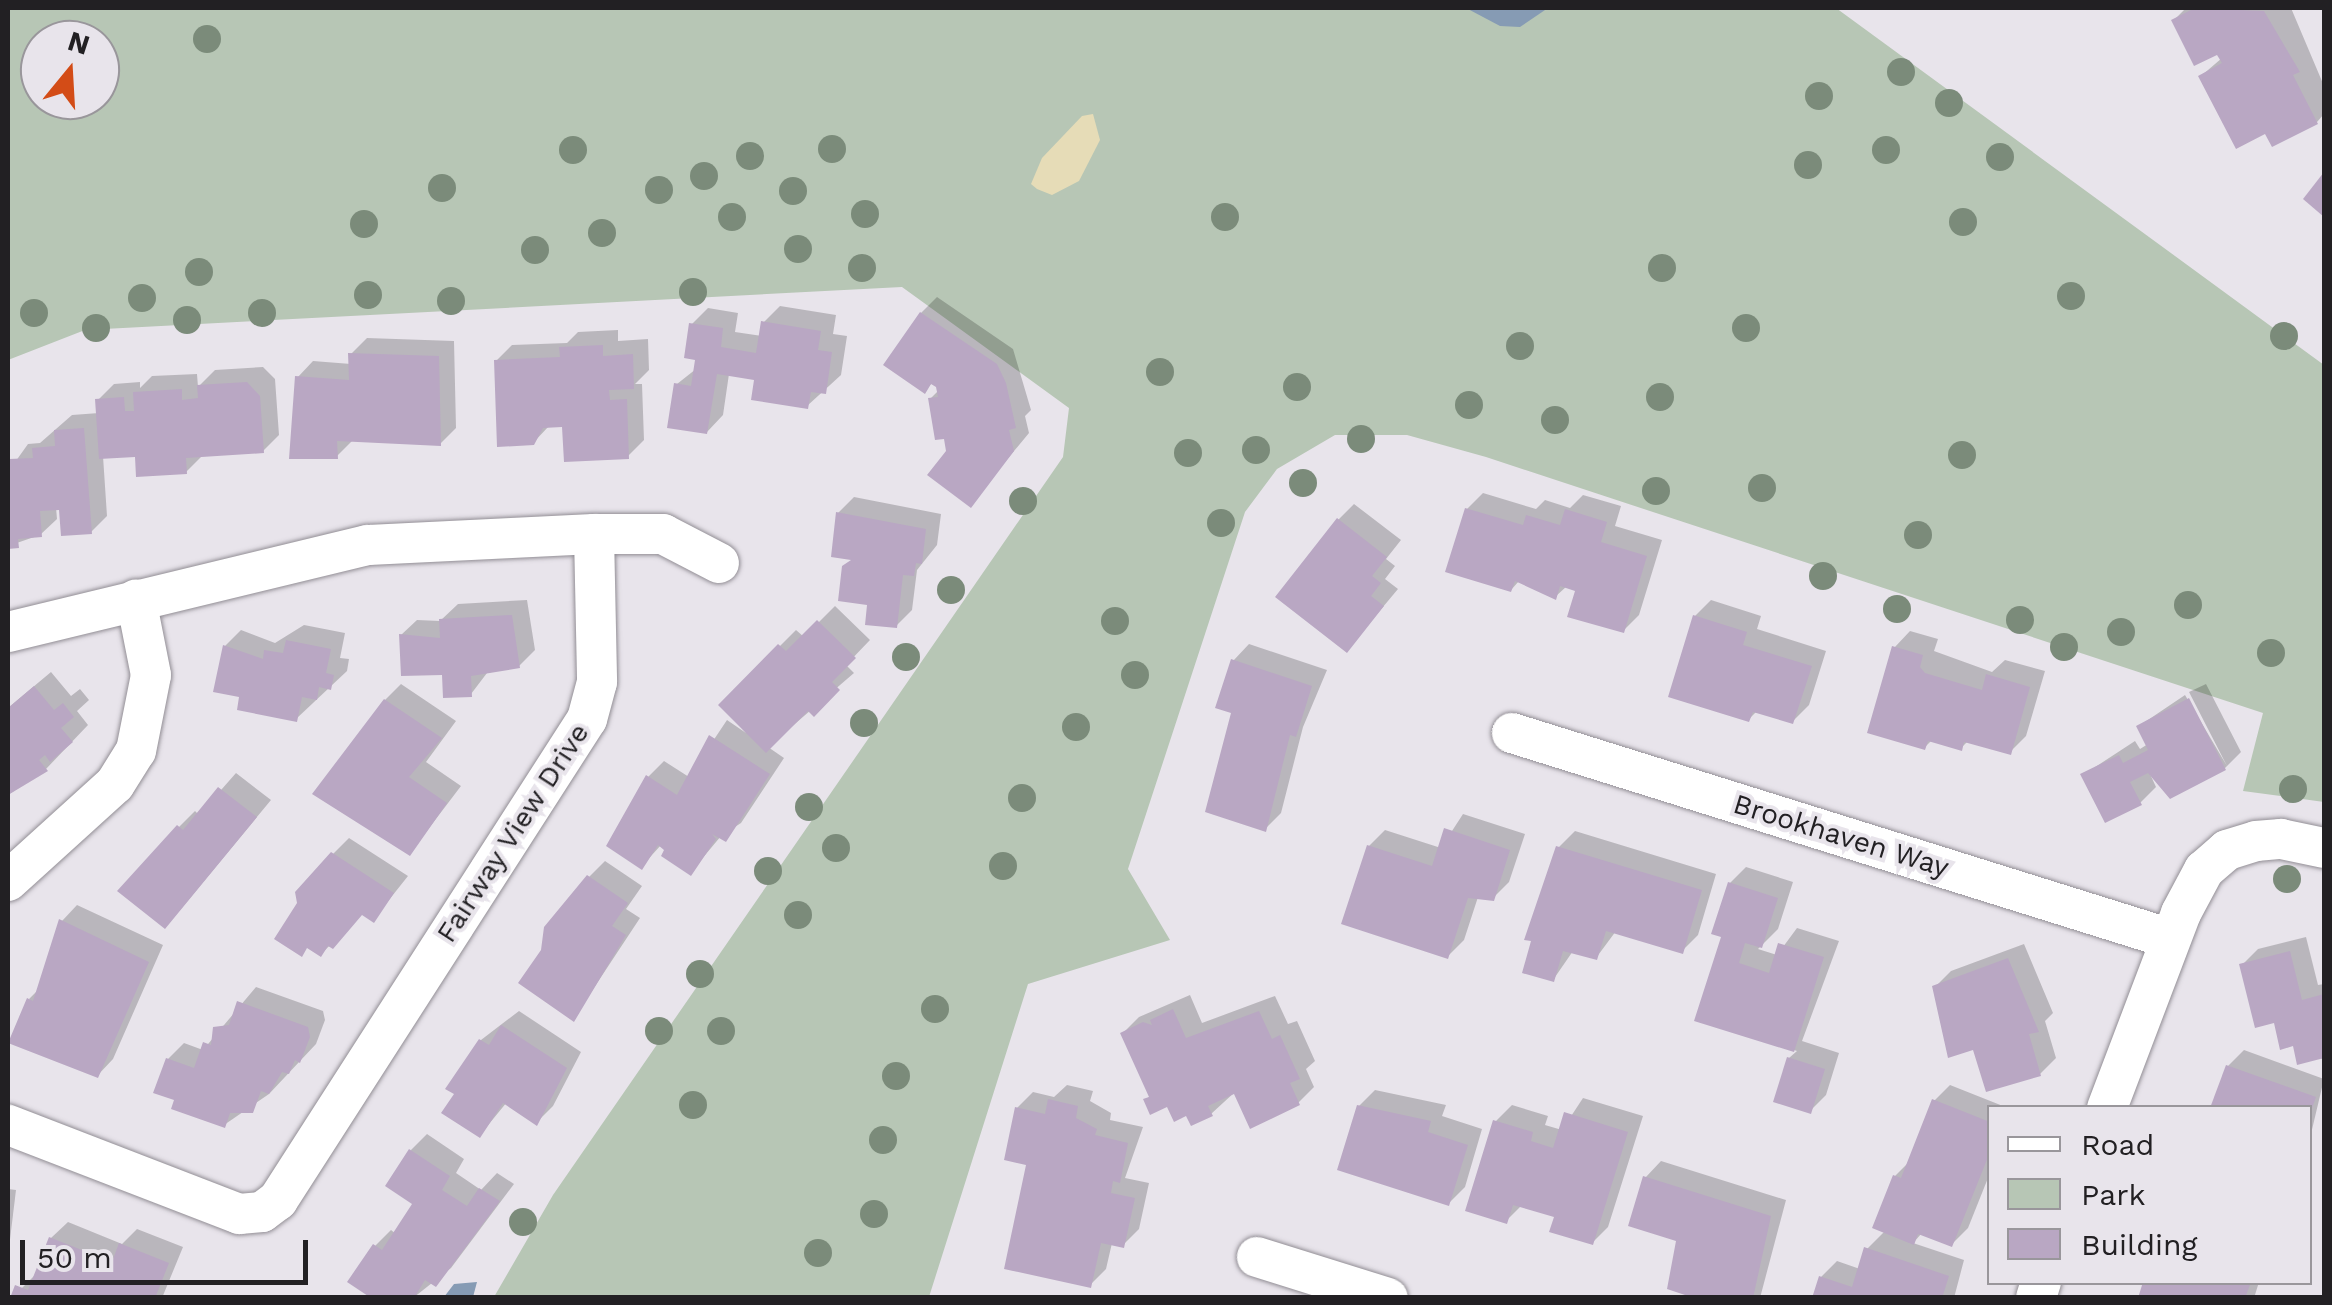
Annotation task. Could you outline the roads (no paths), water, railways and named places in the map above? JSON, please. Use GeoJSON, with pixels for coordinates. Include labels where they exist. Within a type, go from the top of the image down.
{"type":"FeatureCollection","features":[{"type":"Feature","properties":{"kind":"street","name":"Fairway View Drive"},"geometry":{"type":"LineString","coordinates":[[8,1125],[250,1227],[278,1200],[587,718],[597,682],[594,534]]}},
{"type":"Feature","properties":{"kind":"street"},"geometry":{"type":"LineString","coordinates":[[8,632],[392,541],[663,534],[718,563]]}},
{"type":"Feature","properties":{"kind":"street"},"geometry":{"type":"LineString","coordinates":[[8,882],[115,784],[136,751],[151,674],[136,600]]}},
{"type":"Feature","properties":{"kind":"street","name":"Brookhaven Way"},"geometry":{"type":"LineString","coordinates":[[1512,733],[2170,939]]}},
{"type":"Feature","properties":{"kind":"street"},"geometry":{"type":"LineString","coordinates":[[2108,1105],[2193,887],[2227,850],[2282,838],[2324,848]]}},
{"type":"Feature","properties":{"kind":"street"},"geometry":{"type":"LineString","coordinates":[[1257,1257],[1388,1298]]}},
{"type":"Feature","properties":{"kind":"water"},"geometry":{"type":"Polygon","coordinates":[[[1466,8],[1548,8],[1520,27],[1500,26],[1466,8]]]}},
{"type":"Feature","properties":{"kind":"water"},"geometry":{"type":"Polygon","coordinates":[[[477,1282],[473,1297],[444,1297],[454,1284],[477,1282]]]}}]}
